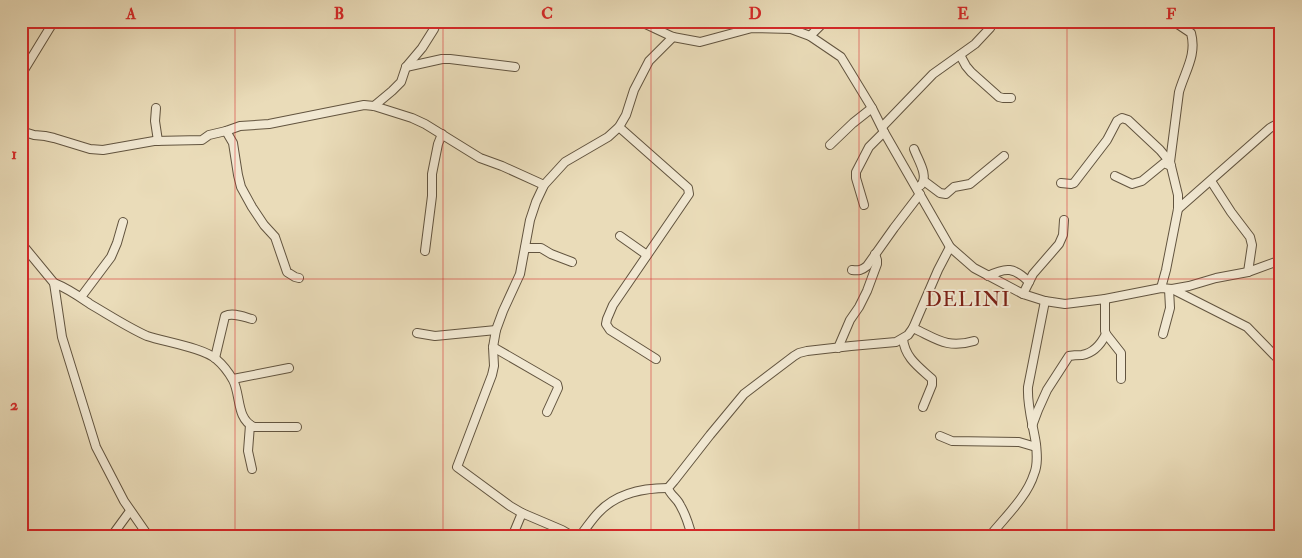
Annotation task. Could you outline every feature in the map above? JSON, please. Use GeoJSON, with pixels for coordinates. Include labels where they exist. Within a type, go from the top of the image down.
{"type":"FeatureCollection","features":[{"type":"Feature","properties":{"kind":"street"},"geometry":{"type":"LineString","coordinates":[[21,75],[54,21]]}},
{"type":"Feature","properties":{"kind":"street"},"geometry":{"type":"LineString","coordinates":[[639,21],[673,37],[700,42],[754,25],[791,29],[810,36],[841,57],[872,108],[950,247],[974,268],[1023,294],[1045,301],[1066,304],[1105,299],[1189,286],[1216,278],[1248,272],[1281,260]]}},
{"type":"Feature","properties":{"kind":"street"},"geometry":{"type":"LineString","coordinates":[[810,36],[825,21]]}},
{"type":"Feature","properties":{"kind":"street"},"geometry":{"type":"LineString","coordinates":[[1170,164],[1179,92],[1192,57],[1194,43],[1191,33],[1173,21]]}},
{"type":"Feature","properties":{"kind":"street"},"geometry":{"type":"LineString","coordinates":[[374,106],[401,82],[406,67],[422,48],[437,22]]}},
{"type":"Feature","properties":{"kind":"street"},"geometry":{"type":"LineString","coordinates":[[864,205],[856,172],[869,147],[932,74],[975,44],[992,23]]}},
{"type":"Feature","properties":{"kind":"street"},"geometry":{"type":"LineString","coordinates":[[574,537],[510,506],[457,467],[492,375],[496,330],[520,274],[532,212],[544,185],[565,162],[608,137],[619,127],[626,116],[634,90],[649,61],[673,37]]}},
{"type":"Feature","properties":{"kind":"street"},"geometry":{"type":"LineString","coordinates":[[960,55],[971,72],[999,96],[1011,98]]}},
{"type":"Feature","properties":{"kind":"street"},"geometry":{"type":"LineString","coordinates":[[406,67],[442,59],[515,67]]}},
{"type":"Feature","properties":{"kind":"street"},"geometry":{"type":"LineString","coordinates":[[21,131],[54,138],[90,149],[103,150],[158,141],[202,140],[209,135],[240,126],[268,124],[350,107],[374,106],[426,124],[480,158],[544,185]]}},
{"type":"Feature","properties":{"kind":"street"},"geometry":{"type":"LineString","coordinates":[[156,108],[155,121],[158,141]]}},
{"type":"Feature","properties":{"kind":"street"},"geometry":{"type":"LineString","coordinates":[[830,145],[872,108]]}},
{"type":"Feature","properties":{"kind":"street"},"geometry":{"type":"LineString","coordinates":[[1061,183],[1074,183],[1108,140],[1117,121],[1122,118],[1128,120],[1160,150],[1170,164],[1178,195],[1178,209],[1166,270],[1170,308],[1163,334]]}},
{"type":"Feature","properties":{"kind":"street"},"geometry":{"type":"LineString","coordinates":[[1178,209],[1270,128],[1281,124]]}},
{"type":"Feature","properties":{"kind":"street"},"geometry":{"type":"LineString","coordinates":[[619,127],[688,188],[689,194],[613,305],[606,324],[610,330],[656,359]]}},
{"type":"Feature","properties":{"kind":"street"},"geometry":{"type":"LineString","coordinates":[[226,131],[234,144],[238,175],[242,187],[252,207],[275,237],[287,272],[299,278]]}},
{"type":"Feature","properties":{"kind":"street"},"geometry":{"type":"LineString","coordinates":[[425,251],[432,196],[432,174],[442,134]]}},
{"type":"Feature","properties":{"kind":"street"},"geometry":{"type":"LineString","coordinates":[[852,270],[858,271],[867,266],[919,191],[924,181],[924,176],[914,149]]}},
{"type":"Feature","properties":{"kind":"street"},"geometry":{"type":"LineString","coordinates":[[924,181],[940,193],[946,194],[954,187],[970,184],[1004,156]]}},
{"type":"Feature","properties":{"kind":"street"},"geometry":{"type":"LineString","coordinates":[[1115,176],[1132,184],[1142,181],[1164,163],[1170,164]]}},
{"type":"Feature","properties":{"kind":"street"},"geometry":{"type":"LineString","coordinates":[[1211,181],[1250,237],[1252,245],[1248,272]]}},
{"type":"Feature","properties":{"kind":"street"},"geometry":{"type":"LineString","coordinates":[[1023,294],[1034,274],[1059,244],[1063,235],[1064,220]]}},
{"type":"Feature","properties":{"kind":"street"},"geometry":{"type":"LineString","coordinates":[[82,297],[111,257],[123,222]]}},
{"type":"Feature","properties":{"kind":"street"},"geometry":{"type":"LineString","coordinates":[[620,236],[647,255]]}},
{"type":"Feature","properties":{"kind":"street"},"geometry":{"type":"LineString","coordinates":[[21,244],[54,283],[73,291],[128,326],[146,335],[216,358],[233,378],[241,411],[250,425],[248,451],[252,469]]}},
{"type":"Feature","properties":{"kind":"street"},"geometry":{"type":"LineString","coordinates":[[579,537],[599,512],[615,500],[640,490],[668,488],[744,394],[799,353],[896,342],[903,339],[913,328],[950,247]]}},
{"type":"Feature","properties":{"kind":"street"},"geometry":{"type":"LineString","coordinates":[[525,248],[541,248],[572,262]]}},
{"type":"Feature","properties":{"kind":"street"},"geometry":{"type":"LineString","coordinates":[[838,348],[850,320],[867,291],[877,264],[875,254]]}},
{"type":"Feature","properties":{"kind":"street"},"geometry":{"type":"LineString","coordinates":[[988,276],[1001,269],[1008,270],[1018,273],[1029,282]]}},
{"type":"Feature","properties":{"kind":"street"},"geometry":{"type":"LineString","coordinates":[[54,283],[62,337],[91,434],[108,473],[130,511],[149,537]]}},
{"type":"Feature","properties":{"kind":"street"},"geometry":{"type":"LineString","coordinates":[[1167,289],[1247,327],[1281,362]]}},
{"type":"Feature","properties":{"kind":"street"},"geometry":{"type":"LineString","coordinates":[[1105,299],[1105,331],[1121,353],[1121,379]]}},
{"type":"Feature","properties":{"kind":"street"},"geometry":{"type":"LineString","coordinates":[[989,537],[1030,486],[1035,473],[1036,447],[1027,401],[1045,301]]}},
{"type":"Feature","properties":{"kind":"street"},"geometry":{"type":"LineString","coordinates":[[216,358],[225,316],[234,314],[252,319]]}},
{"type":"Feature","properties":{"kind":"street"},"geometry":{"type":"LineString","coordinates":[[913,328],[942,342],[961,344],[974,340]]}},
{"type":"Feature","properties":{"kind":"street"},"geometry":{"type":"LineString","coordinates":[[417,333],[435,336],[496,330]]}},
{"type":"Feature","properties":{"kind":"street"},"geometry":{"type":"LineString","coordinates":[[1032,426],[1047,390],[1069,356],[1092,352],[1102,343],[1106,334]]}},
{"type":"Feature","properties":{"kind":"street"},"geometry":{"type":"LineString","coordinates":[[903,339],[908,355],[932,379],[932,384],[923,407]]}},
{"type":"Feature","properties":{"kind":"street"},"geometry":{"type":"LineString","coordinates":[[493,347],[558,386],[547,412]]}},
{"type":"Feature","properties":{"kind":"street"},"geometry":{"type":"LineString","coordinates":[[233,378],[289,368]]}},
{"type":"Feature","properties":{"kind":"street"},"geometry":{"type":"LineString","coordinates":[[250,425],[254,427],[297,427]]}},
{"type":"Feature","properties":{"kind":"street"},"geometry":{"type":"LineString","coordinates":[[940,436],[952,441],[1019,442],[1036,447]]}},
{"type":"Feature","properties":{"kind":"street"},"geometry":{"type":"LineString","coordinates":[[668,488],[680,504],[692,537]]}},
{"type":"Feature","properties":{"kind":"street"},"geometry":{"type":"LineString","coordinates":[[111,537],[130,511]]}},
{"type":"Feature","properties":{"kind":"street"},"geometry":{"type":"LineString","coordinates":[[512,537],[522,513]]}},
{"type":"Feature","properties":{"kind":"district","name":"DELINI"},"geometry":{"type":"Point","coordinates":[968,299]}}]}
